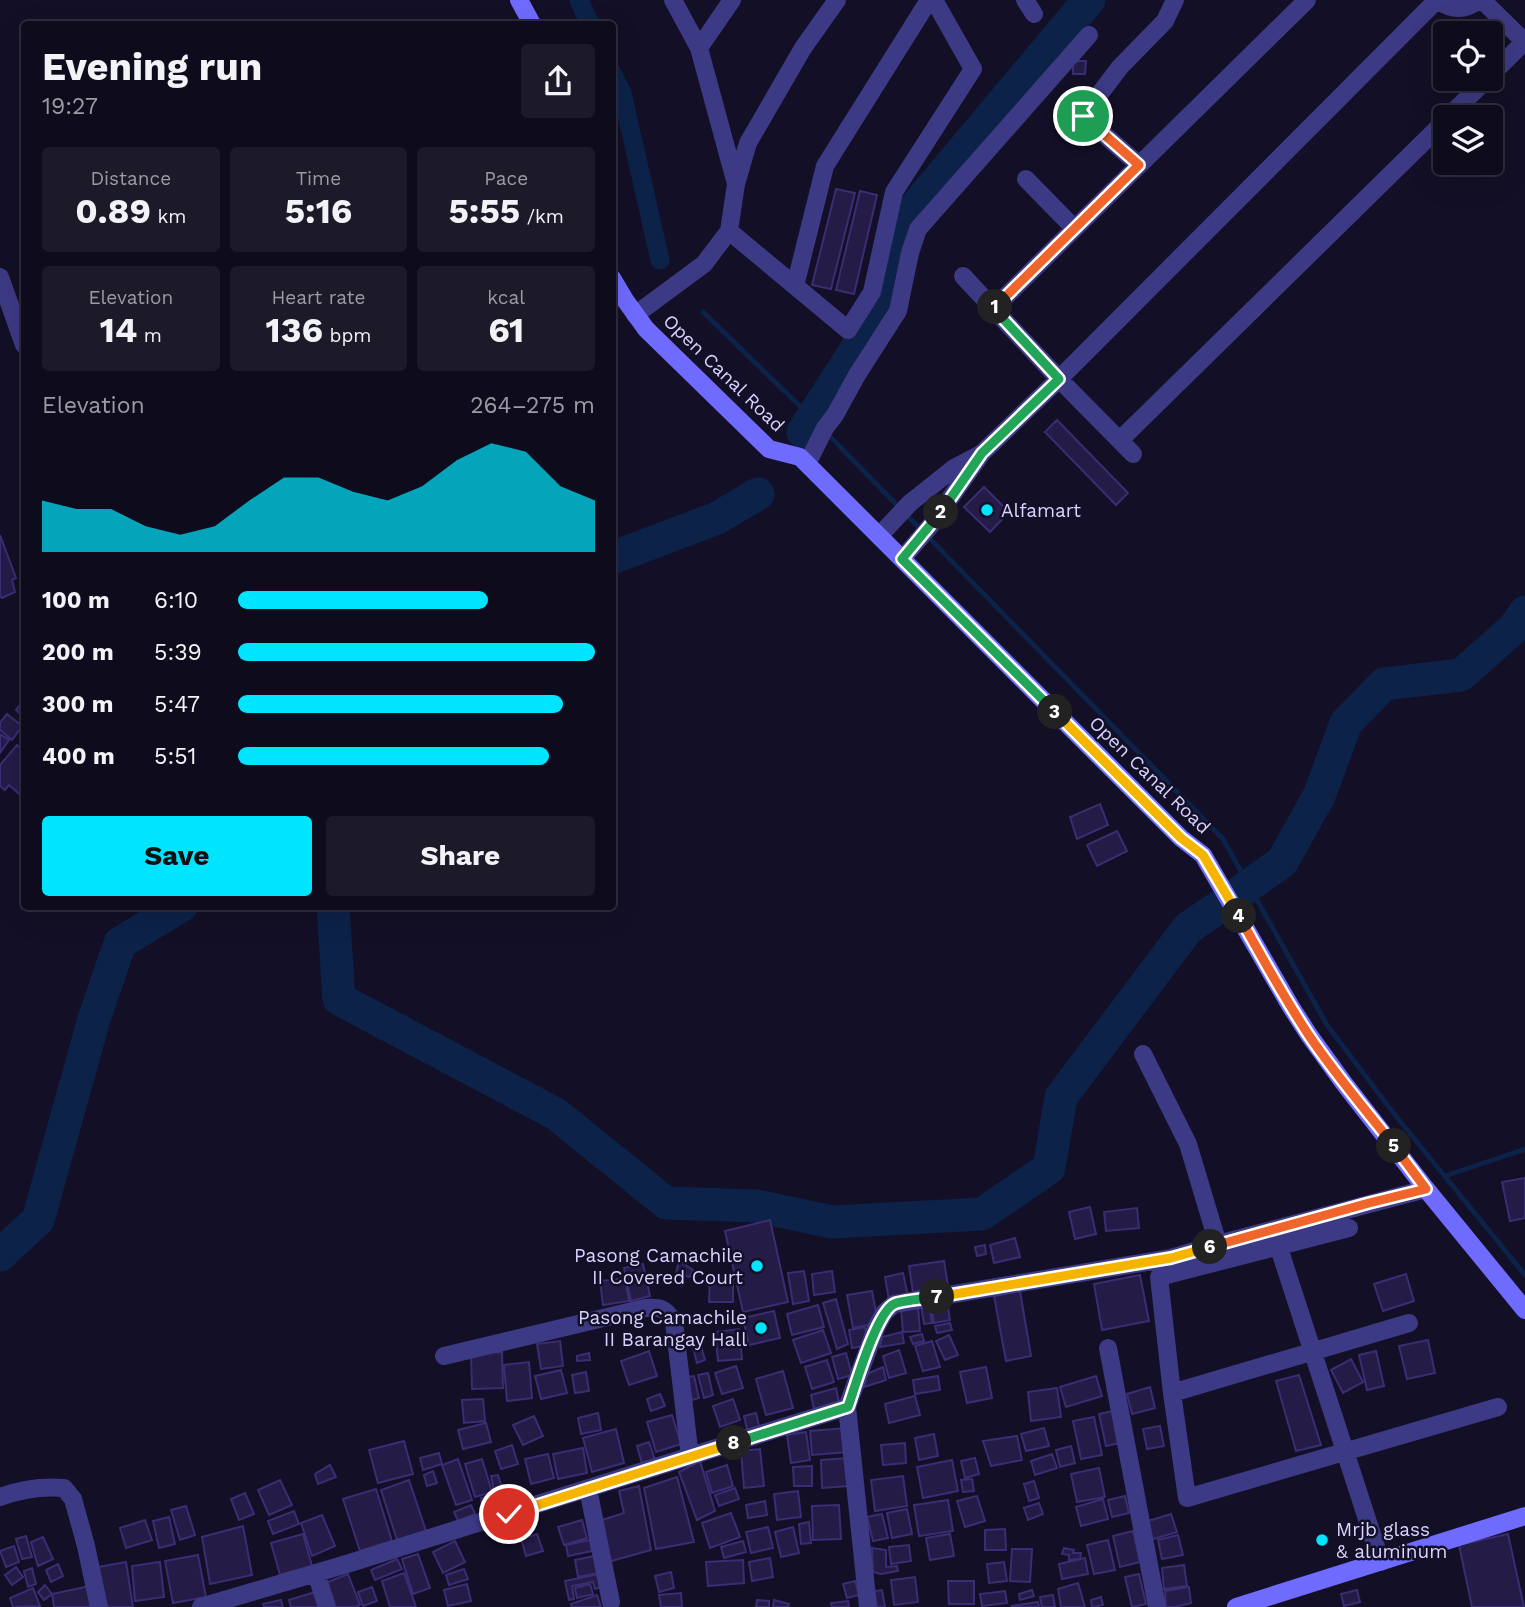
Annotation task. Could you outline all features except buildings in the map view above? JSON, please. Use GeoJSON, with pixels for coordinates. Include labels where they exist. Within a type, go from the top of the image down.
{"type":"FeatureCollection","features":[{"type":"Feature","properties":{"kind":"main road"},"geometry":{"type":"LineString","coordinates":[[519,0],[530,21]]}},
{"type":"Feature","properties":{"kind":"main road","name":"Open Canal Road"},"geometry":{"type":"LineString","coordinates":[[616,284],[646,328],[769,449],[800,457],[1181,838],[1203,855],[1309,1035],[1426,1189],[1525,1310]]}},
{"type":"Feature","properties":{"kind":"main road"},"geometry":{"type":"LineString","coordinates":[[1236,1607],[1256,1604],[1525,1516]]}},
{"type":"Feature","properties":{"kind":"street"},"geometry":{"type":"LineString","coordinates":[[673,0],[699,48],[736,184]]}},
{"type":"Feature","properties":{"kind":"street"},"geometry":{"type":"LineString","coordinates":[[699,48],[732,0]]}},
{"type":"Feature","properties":{"kind":"street"},"geometry":{"type":"LineString","coordinates":[[635,315],[704,264],[729,231],[736,184],[748,143],[803,48],[837,0]]}},
{"type":"Feature","properties":{"kind":"street"},"geometry":{"type":"LineString","coordinates":[[729,231],[795,286],[848,330],[872,292],[894,192],[973,69],[932,0],[825,166],[795,286]]}},
{"type":"Feature","properties":{"kind":"street"},"geometry":{"type":"LineString","coordinates":[[1139,165],[1083,116],[1120,67],[1165,22],[1175,0]]}},
{"type":"Feature","properties":{"kind":"street"},"geometry":{"type":"LineString","coordinates":[[994,309],[1307,0]]}},
{"type":"Feature","properties":{"kind":"street"},"geometry":{"type":"LineString","coordinates":[[902,559],[932,524],[982,453],[1437,0],[1454,8],[1464,8],[1480,0],[1525,41],[1503,63]]}},
{"type":"Feature","properties":{"kind":"street"},"geometry":{"type":"LineString","coordinates":[[807,464],[822,433],[898,311],[918,229],[1089,35]]}},
{"type":"Feature","properties":{"kind":"street"},"geometry":{"type":"LineString","coordinates":[[1460,105],[1475,91]]}},
{"type":"Feature","properties":{"kind":"street"},"geometry":{"type":"LineString","coordinates":[[1120,440],[1433,132]]}},
{"type":"Feature","properties":{"kind":"street"},"geometry":{"type":"LineString","coordinates":[[1026,178],[1074,228]]}},
{"type":"Feature","properties":{"kind":"street"},"geometry":{"type":"LineString","coordinates":[[963,276],[1133,454]]}},
{"type":"Feature","properties":{"kind":"street"},"geometry":{"type":"LineString","coordinates":[[0,277],[21,336]]}},
{"type":"Feature","properties":{"kind":"street"},"geometry":{"type":"LineString","coordinates":[[879,536],[910,503],[954,468],[982,453]]}},
{"type":"Feature","properties":{"kind":"street"},"geometry":{"type":"LineString","coordinates":[[1143,1054],[1188,1144],[1219,1244]]}},
{"type":"Feature","properties":{"kind":"street"},"geometry":{"type":"LineString","coordinates":[[869,1607],[848,1407],[876,1328],[884,1313],[894,1304],[1171,1258],[1426,1189]]}},
{"type":"Feature","properties":{"kind":"street"},"geometry":{"type":"LineString","coordinates":[[1349,1228],[1159,1277],[1187,1498],[1498,1407]]}},
{"type":"Feature","properties":{"kind":"street"},"geometry":{"type":"LineString","coordinates":[[1278,1245],[1381,1562]]}},
{"type":"Feature","properties":{"kind":"street"},"geometry":{"type":"LineString","coordinates":[[444,1356],[658,1307],[666,1311],[674,1322],[690,1457]]}},
{"type":"Feature","properties":{"kind":"street"},"geometry":{"type":"LineString","coordinates":[[1172,1393],[1409,1323]]}},
{"type":"Feature","properties":{"kind":"street"},"geometry":{"type":"LineString","coordinates":[[1108,1348],[1157,1607]]}},
{"type":"Feature","properties":{"kind":"street"},"geometry":{"type":"LineString","coordinates":[[201,1607],[848,1407]]}},
{"type":"Feature","properties":{"kind":"street"},"geometry":{"type":"LineString","coordinates":[[0,1497],[38,1487],[64,1488],[73,1499],[99,1607]]}},
{"type":"Feature","properties":{"kind":"street"},"geometry":{"type":"LineString","coordinates":[[588,1489],[611,1602]]}},
{"type":"Feature","properties":{"kind":"street"},"geometry":{"type":"LineString","coordinates":[[316,1573],[327,1607]]}},
{"type":"Feature","properties":{"kind":"waterway"},"geometry":{"type":"LineString","coordinates":[[579,0],[589,21]]}},
{"type":"Feature","properties":{"kind":"waterway"},"geometry":{"type":"LineString","coordinates":[[803,432],[882,309],[905,219],[1089,0]]}},
{"type":"Feature","properties":{"kind":"waterway"},"geometry":{"type":"LineString","coordinates":[[616,81],[622,93],[660,260]]}},
{"type":"Feature","properties":{"kind":"waterway"},"geometry":{"type":"LineString","coordinates":[[703,312],[811,417],[1223,839],[1327,1025],[1395,1115],[1525,1275]]}},
{"type":"Feature","properties":{"kind":"waterway"},"geometry":{"type":"LineString","coordinates":[[616,556],[717,518],[758,494]]}},
{"type":"Feature","properties":{"kind":"waterway"},"geometry":{"type":"LineString","coordinates":[[1237,894],[1282,862],[1319,796],[1346,723],[1384,684],[1461,675],[1514,628],[1525,612]]}},
{"type":"Feature","properties":{"kind":"waterway"},"geometry":{"type":"LineString","coordinates":[[333,910],[339,999],[556,1114],[666,1203],[757,1206],[832,1222],[982,1214],[1049,1168],[1061,1097],[1188,928],[1222,905]]}},
{"type":"Feature","properties":{"kind":"waterway"},"geometry":{"type":"LineString","coordinates":[[0,1255],[38,1220],[94,1019],[120,943],[174,910]]}},
{"type":"Feature","properties":{"kind":"waterway"},"geometry":{"type":"LineString","coordinates":[[1445,1176],[1525,1149]]}},
{"type":"Feature","properties":{"kind":"place","name":"Alfamart"},"geometry":{"type":"Point","coordinates":[987,510]}},
{"type":"Feature","properties":{"kind":"place","name":"Pasong Camachile II Covered Court"},"geometry":{"type":"Point","coordinates":[757,1266]}},
{"type":"Feature","properties":{"kind":"place","name":"Pasong Camachile II Barangay Hall"},"geometry":{"type":"Point","coordinates":[761,1328]}},
{"type":"Feature","properties":{"kind":"place","name":"Mrjb glass & aluminum"},"geometry":{"type":"Point","coordinates":[1322,1540]}},
{"type":"Feature","properties":{"kind":"route"},"geometry":{"type":"LineString","coordinates":[[509,1514],[848,1407],[876,1328],[884,1313],[894,1304],[1171,1258],[1426,1189],[1309,1035],[1203,855],[1181,838],[902,559],[932,524],[982,453],[1059,379],[994,309],[1139,165],[1083,116]]}}]}
